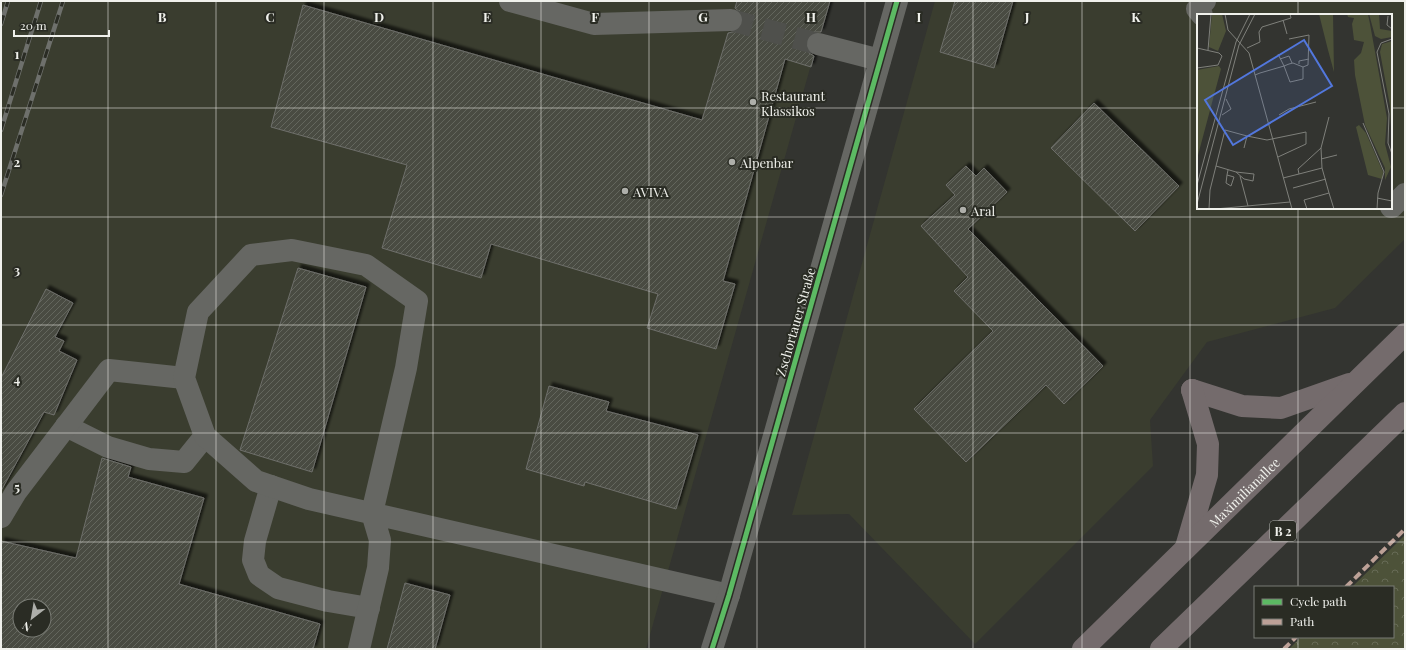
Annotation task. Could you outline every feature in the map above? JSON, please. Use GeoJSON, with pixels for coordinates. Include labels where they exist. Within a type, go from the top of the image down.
{"type":"FeatureCollection","features":[{"type":"Feature","properties":{"kind":"highway","name":"Maximilianallee"},"geometry":{"type":"LineString","coordinates":[[1082,649],[1405,334]]}},
{"type":"Feature","properties":{"kind":"highway"},"geometry":{"type":"LineString","coordinates":[[1185,549],[1208,475],[1208,444],[1192,390],[1242,406],[1281,408],[1356,381]]}},
{"type":"Feature","properties":{"kind":"highway","name":"B 2"},"geometry":{"type":"LineString","coordinates":[[1161,649],[1405,413]]}},
{"type":"Feature","properties":{"kind":"street"},"geometry":{"type":"LineString","coordinates":[[510,1],[594,24],[731,20]]}},
{"type":"Feature","properties":{"kind":"street","name":"Zschortauer Straße"},"geometry":{"type":"LineString","coordinates":[[712,649],[729,595],[897,1]]}},
{"type":"Feature","properties":{"kind":"street"},"geometry":{"type":"LineString","coordinates":[[818,44],[880,60]]}},
{"type":"Feature","properties":{"kind":"street"},"geometry":{"type":"LineString","coordinates":[[1392,207],[1405,194]]}},
{"type":"Feature","properties":{"kind":"street"},"geometry":{"type":"LineString","coordinates":[[359,649],[378,568],[380,540],[372,513],[406,368],[417,302],[366,265],[292,250],[251,255],[198,312],[184,378],[205,436],[256,481],[309,499],[372,513],[729,595]]}},
{"type":"Feature","properties":{"kind":"street"},"geometry":{"type":"LineString","coordinates":[[1,517],[16,492],[109,370],[184,378]]}},
{"type":"Feature","properties":{"kind":"street"},"geometry":{"type":"LineString","coordinates":[[66,426],[108,447],[149,459],[184,462],[205,436]]}},
{"type":"Feature","properties":{"kind":"street"},"geometry":{"type":"LineString","coordinates":[[271,486],[255,541],[253,560],[259,575],[278,588],[328,601],[369,608]]}},
{"type":"Feature","properties":{"kind":"shaded area"},"geometry":{"type":"Polygon","coordinates":[[[1,1],[829,1],[646,649],[1,649],[1,1]]]}},
{"type":"Feature","properties":{"kind":"shaded area"},"geometry":{"type":"Polygon","coordinates":[[[935,1],[1405,1],[1405,239],[1335,308],[1207,342],[1150,420],[1153,466],[975,644],[849,514],[792,515],[935,1]]]}},
{"type":"Feature","properties":{"kind":"green space"},"geometry":{"type":"Polygon","coordinates":[[[1405,535],[1405,649],[1289,649],[1300,638],[1394,638],[1394,586],[1353,586],[1405,535]]]}},
{"type":"Feature","properties":{"kind":"building","name":"AVIVA"},"geometry":{"type":"Polygon","coordinates":[[[737,1],[830,1],[821,32],[814,32],[809,35],[806,41],[806,48],[809,53],[814,56],[811,67],[785,59],[723,281],[735,284],[716,349],[647,328],[658,294],[491,244],[481,278],[382,248],[407,165],[271,127],[303,5],[702,120],[728,33],[737,31],[742,26],[742,14],[735,8],[737,1]]]}},
{"type":"Feature","properties":{"kind":"building"},"geometry":{"type":"Polygon","coordinates":[[[955,1],[1013,1],[994,68],[940,52],[955,1]]]}},
{"type":"Feature","properties":{"kind":"building"},"geometry":{"type":"Polygon","coordinates":[[[1094,103],[1179,186],[1135,231],[1051,148],[1094,103]]]}},
{"type":"Feature","properties":{"kind":"building","name":"Aral"},"geometry":{"type":"Polygon","coordinates":[[[966,166],[976,176],[984,168],[1007,192],[968,229],[1103,366],[1064,404],[1046,385],[966,462],[914,409],[993,331],[954,291],[968,277],[921,226],[955,195],[946,185],[966,166]]]}},
{"type":"Feature","properties":{"kind":"building"},"geometry":{"type":"Polygon","coordinates":[[[298,268],[366,287],[312,472],[240,450],[298,268]]]}},
{"type":"Feature","properties":{"kind":"building"},"geometry":{"type":"Polygon","coordinates":[[[46,289],[73,303],[55,337],[64,341],[59,351],[77,360],[54,415],[44,412],[1,491],[1,378],[46,289]]]}},
{"type":"Feature","properties":{"kind":"building"},"geometry":{"type":"Polygon","coordinates":[[[549,386],[609,402],[606,411],[698,435],[676,509],[585,482],[584,486],[526,469],[549,386]]]}},
{"type":"Feature","properties":{"kind":"building"},"geometry":{"type":"Polygon","coordinates":[[[102,458],[131,467],[128,477],[204,498],[179,584],[320,624],[313,649],[1,649],[1,541],[76,558],[102,458]]]}},
{"type":"Feature","properties":{"kind":"building"},"geometry":{"type":"Polygon","coordinates":[[[405,583],[450,595],[435,649],[387,649],[405,583]]]}},
{"type":"Feature","properties":{"kind":"tunnel"},"geometry":{"type":"LineString","coordinates":[[731,20],[818,44]]}},
{"type":"Feature","properties":{"kind":"railway"},"geometry":{"type":"LineString","coordinates":[[1,24],[8,1]]}},
{"type":"Feature","properties":{"kind":"railway"},"geometry":{"type":"LineString","coordinates":[[1,130],[41,1]]}},
{"type":"Feature","properties":{"kind":"railway"},"geometry":{"type":"LineString","coordinates":[[1,195],[63,1]]}},
{"type":"Feature","properties":{"kind":"marked path"},"geometry":{"type":"LineString","coordinates":[[1347,586],[1405,529]]}},
{"type":"Feature","properties":{"kind":"marked path"},"geometry":{"type":"LineString","coordinates":[[1284,649],[1295,638]]}},
{"type":"Feature","properties":{"kind":"cycle path"},"geometry":{"type":"LineString","coordinates":[[712,649],[729,595],[897,1]]}},
{"type":"Feature","properties":{"kind":"place","name":"Restaurant Klassikos"},"geometry":{"type":"Point","coordinates":[753,102]}},
{"type":"Feature","properties":{"kind":"place","name":"Alpenbar"},"geometry":{"type":"Point","coordinates":[732,162]}},
{"type":"Feature","properties":{"kind":"place","name":"AVIVA"},"geometry":{"type":"Point","coordinates":[625,191]}},
{"type":"Feature","properties":{"kind":"place","name":"Aral"},"geometry":{"type":"Point","coordinates":[963,210]}}]}
